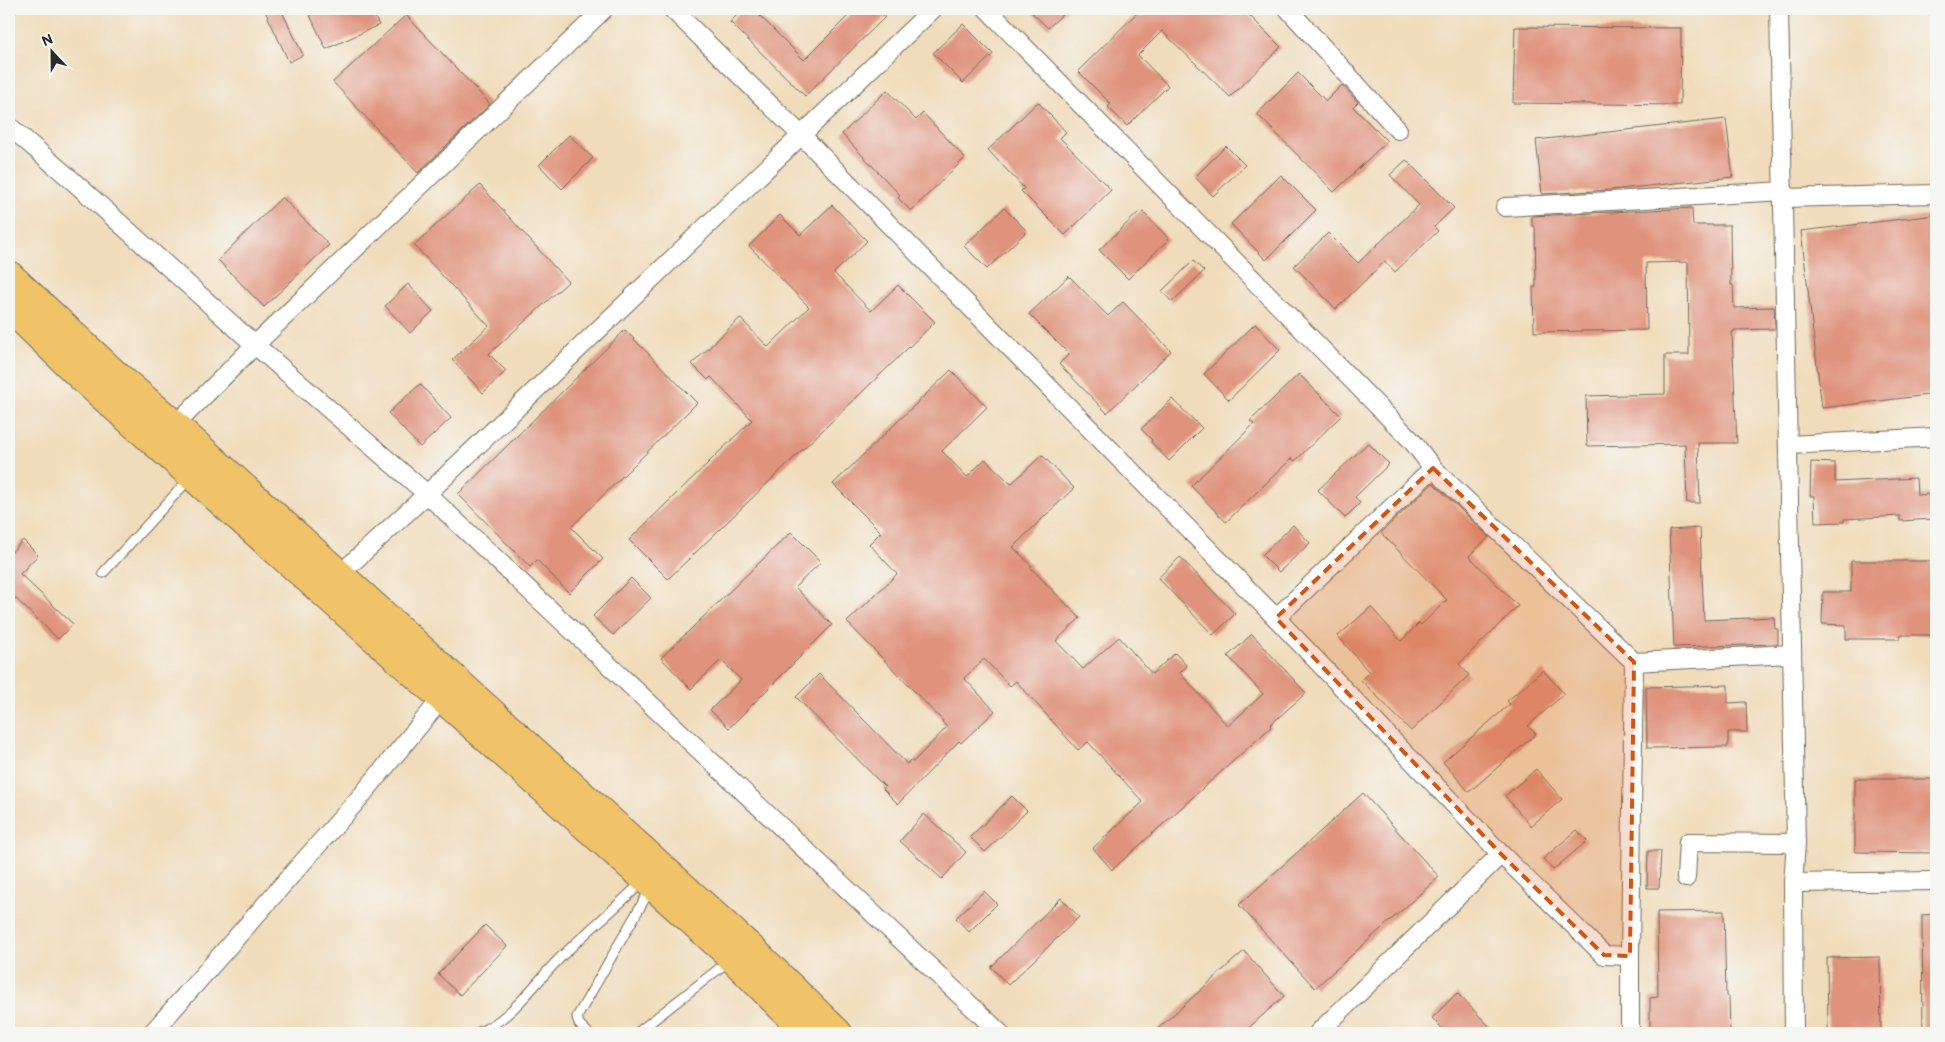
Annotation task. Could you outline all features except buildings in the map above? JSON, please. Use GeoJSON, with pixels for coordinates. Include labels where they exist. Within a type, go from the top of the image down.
{"type":"FeatureCollection","features":[{"type":"Feature","properties":{"kind":"highway"},"geometry":{"type":"LineString","coordinates":[[9,275],[114,373],[175,426],[201,466],[442,698],[732,958],[807,1033]]}},
{"type":"Feature","properties":{"kind":"highway"},"geometry":{"type":"LineString","coordinates":[[9,307],[81,377],[201,466],[340,574],[753,950],[838,1033]]}},
{"type":"Feature","properties":{"kind":"street"},"geometry":{"type":"LineString","coordinates":[[175,426],[255,345],[604,9]]}},
{"type":"Feature","properties":{"kind":"street"},"geometry":{"type":"LineString","coordinates":[[672,9],[802,136],[1276,618],[1501,854],[1604,955],[1630,956]]}},
{"type":"Feature","properties":{"kind":"street"},"geometry":{"type":"LineString","coordinates":[[340,574],[427,494],[933,9]]}},
{"type":"Feature","properties":{"kind":"street"},"geometry":{"type":"LineString","coordinates":[[986,9],[1412,441],[1433,468],[1634,662],[1630,1033]]}},
{"type":"Feature","properties":{"kind":"street"},"geometry":{"type":"LineString","coordinates":[[1288,9],[1398,130]]}},
{"type":"Feature","properties":{"kind":"street"},"geometry":{"type":"LineString","coordinates":[[1779,9],[1796,843],[1793,883],[1794,1033]]}},
{"type":"Feature","properties":{"kind":"street"},"geometry":{"type":"LineString","coordinates":[[9,126],[255,345],[427,494],[1000,1033]]}},
{"type":"Feature","properties":{"kind":"street"},"geometry":{"type":"LineString","coordinates":[[1506,207],[1784,195],[1936,194]]}},
{"type":"Feature","properties":{"kind":"street"},"geometry":{"type":"LineString","coordinates":[[1789,445],[1936,437]]}},
{"type":"Feature","properties":{"kind":"street"},"geometry":{"type":"LineString","coordinates":[[1276,618],[1433,468]]}},
{"type":"Feature","properties":{"kind":"street"},"geometry":{"type":"LineString","coordinates":[[1634,662],[1791,654]]}},
{"type":"Feature","properties":{"kind":"street"},"geometry":{"type":"LineString","coordinates":[[152,1033],[362,795],[442,698]]}},
{"type":"Feature","properties":{"kind":"street"},"geometry":{"type":"LineString","coordinates":[[1686,878],[1688,842],[1796,843]]}},
{"type":"Feature","properties":{"kind":"street"},"geometry":{"type":"LineString","coordinates":[[1318,1033],[1501,854]]}},
{"type":"Feature","properties":{"kind":"street"},"geometry":{"type":"LineString","coordinates":[[1793,883],[1936,881]]}},
{"type":"Feature","properties":{"kind":"lane"},"geometry":{"type":"LineString","coordinates":[[103,573],[201,466]]}},
{"type":"Feature","properties":{"kind":"lane"},"geometry":{"type":"LineString","coordinates":[[477,1033],[500,1021],[559,959],[649,882]]}},
{"type":"Feature","properties":{"kind":"lane"},"geometry":{"type":"LineString","coordinates":[[588,1033],[577,1017],[649,882]]}},
{"type":"Feature","properties":{"kind":"lane"},"geometry":{"type":"LineString","coordinates":[[637,1033],[732,958]]}},
{"type":"Feature","properties":{"kind":"highlighted area"},"geometry":{"type":"Polygon","coordinates":[[[1433,468],[1634,662],[1630,956],[1604,955],[1501,854],[1276,618],[1433,468]]]}}]}
